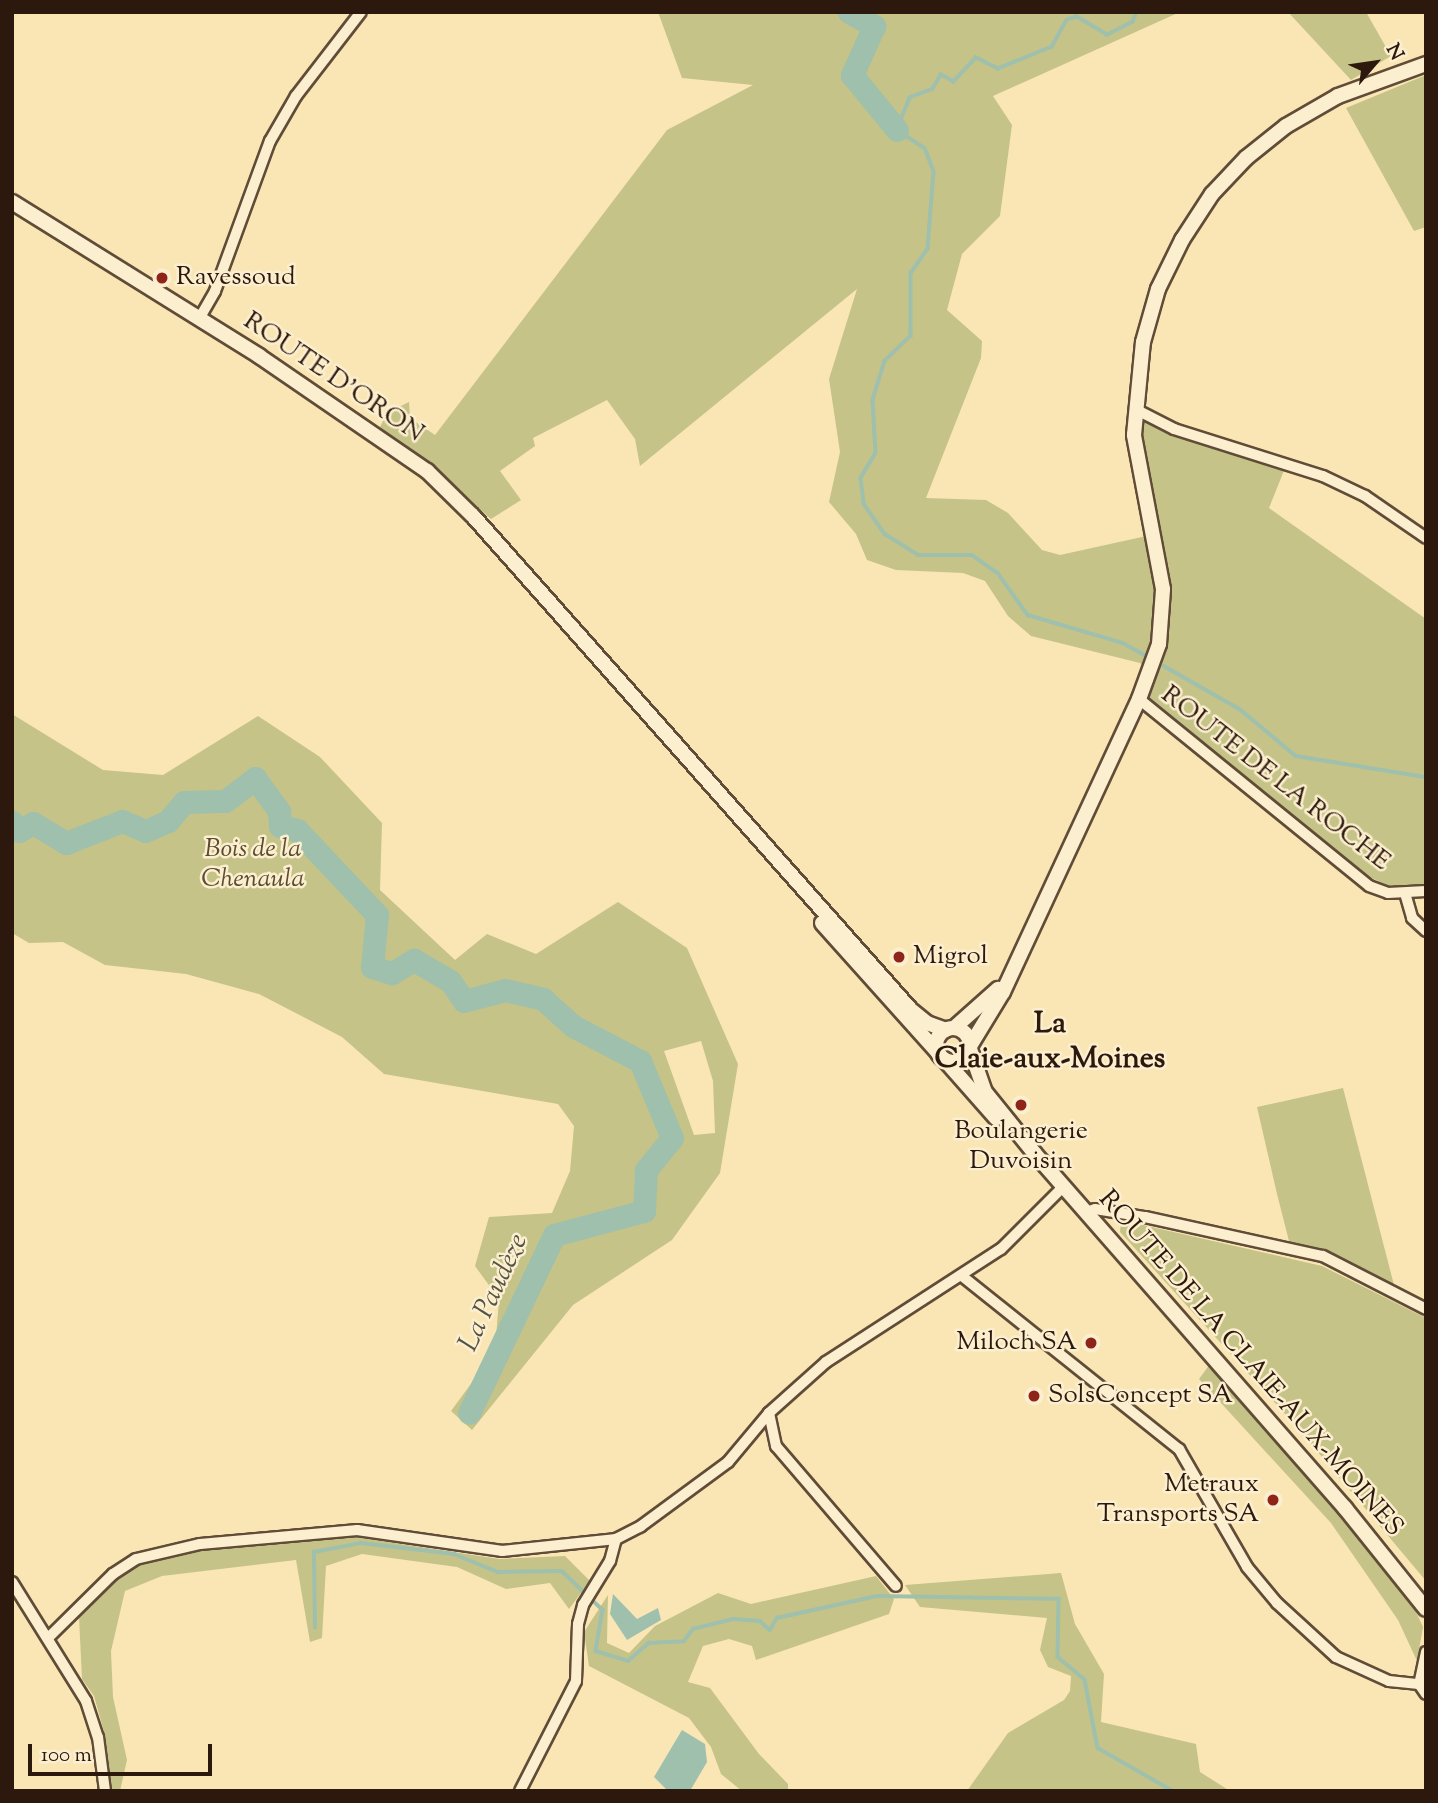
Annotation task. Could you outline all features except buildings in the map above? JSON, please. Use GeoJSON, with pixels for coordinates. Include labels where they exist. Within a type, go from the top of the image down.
{"type":"FeatureCollection","features":[{"type":"Feature","properties":{"kind":"main road"},"geometry":{"type":"LineString","coordinates":[[1015,965],[986,1003],[937,1041],[942,1057],[959,1061],[986,1026],[1015,965],[1139,699],[1159,644],[1163,599],[1137,462],[1135,410],[1143,342],[1158,289],[1182,240],[1212,194],[1286,126],[1338,96],[1426,64]]}},
{"type":"Feature","properties":{"kind":"main road","name":"ROUTE D'ORON"},"geometry":{"type":"LineString","coordinates":[[12,202],[200,318],[369,427],[427,471],[473,516],[586,645]]}},
{"type":"Feature","properties":{"kind":"main road","name":"ROUTE DE LA CLAIE-AUX-MOINES"},"geometry":{"type":"LineString","coordinates":[[586,645],[744,827],[911,1010],[927,1023],[950,1029]]}},
{"type":"Feature","properties":{"kind":"main road","name":"ROUTE DE LA CLAIE-AUX-MOINES"},"geometry":{"type":"LineString","coordinates":[[744,827],[875,987],[942,1057],[982,1104],[1035,1154],[1064,1186],[1345,1508],[1426,1609]]}},
{"type":"Feature","properties":{"kind":"main road"},"geometry":{"type":"LineString","coordinates":[[950,1029],[966,1034],[970,1047]]}},
{"type":"Feature","properties":{"kind":"main road","name":"ROUTE DE LA CLAIE-AUX-MOINES"},"geometry":{"type":"LineString","coordinates":[[970,1047],[981,1084],[1035,1154]]}},
{"type":"Feature","properties":{"kind":"street"},"geometry":{"type":"LineString","coordinates":[[200,318],[215,291],[270,141],[296,96],[361,12]]}},
{"type":"Feature","properties":{"kind":"street"},"geometry":{"type":"LineString","coordinates":[[1135,410],[1174,429],[1323,476],[1365,496],[1426,538]]}},
{"type":"Feature","properties":{"kind":"street","name":"ROUTE DE LA ROCHE"},"geometry":{"type":"LineString","coordinates":[[1139,699],[1369,886],[1405,893],[1426,891]]}},
{"type":"Feature","properties":{"kind":"street"},"geometry":{"type":"LineString","coordinates":[[1405,893],[1412,918],[1426,931]]}},
{"type":"Feature","properties":{"kind":"street"},"geometry":{"type":"LineString","coordinates":[[48,1638],[113,1574],[136,1559],[200,1544],[357,1530],[502,1551],[616,1538],[641,1526],[727,1462],[769,1413],[838,1354],[962,1276],[1025,1229],[1064,1186]]}},
{"type":"Feature","properties":{"kind":"street"},"geometry":{"type":"LineString","coordinates":[[1086,1212],[1095,1209],[1145,1217],[1323,1256],[1426,1309]]}},
{"type":"Feature","properties":{"kind":"street"},"geometry":{"type":"LineString","coordinates":[[962,1276],[1178,1449],[1247,1567],[1277,1603],[1336,1657],[1389,1681],[1419,1684]]}},
{"type":"Feature","properties":{"kind":"street"},"geometry":{"type":"LineString","coordinates":[[769,1413],[776,1446],[896,1586]]}},
{"type":"Feature","properties":{"kind":"street"},"geometry":{"type":"LineString","coordinates":[[520,1791],[576,1681],[578,1624],[583,1605],[597,1583],[616,1538]]}},
{"type":"Feature","properties":{"kind":"street"},"geometry":{"type":"LineString","coordinates":[[12,1582],[86,1702],[98,1737],[105,1791]]}},
{"type":"Feature","properties":{"kind":"street"},"geometry":{"type":"LineString","coordinates":[[1426,1653],[1419,1684],[1426,1694]]}},
{"type":"Feature","properties":{"kind":"green space"},"geometry":{"type":"Polygon","coordinates":[[[658,12],[1180,12],[993,96],[1012,125],[1000,216],[962,254],[947,310],[982,341],[981,358],[926,498],[986,500],[1008,513],[1042,550],[1060,555],[1151,535],[1135,409],[1174,429],[1287,463],[1269,508],[1426,619],[1426,885],[1388,886],[1364,874],[1139,699],[1151,672],[1140,663],[1031,636],[1008,616],[985,581],[963,573],[896,570],[867,560],[856,534],[829,502],[840,452],[829,379],[857,289],[640,466],[635,439],[607,400],[533,438],[535,446],[500,471],[521,500],[491,519],[380,427],[387,413],[409,402],[410,418],[435,435],[667,130],[753,85],[682,78],[658,12]]]}},
{"type":"Feature","properties":{"kind":"green space"},"geometry":{"type":"Polygon","coordinates":[[[1288,12],[1366,12],[1391,56],[1351,80],[1288,12]]]}},
{"type":"Feature","properties":{"kind":"green space"},"geometry":{"type":"Polygon","coordinates":[[[1426,75],[1426,227],[1414,231],[1346,108],[1426,75]]]}},
{"type":"Feature","properties":{"kind":"green space","name":"Bois de la Chenaula"},"geometry":{"type":"Polygon","coordinates":[[[12,714],[103,770],[163,775],[258,716],[320,757],[382,823],[380,890],[455,960],[487,934],[536,954],[618,902],[687,948],[738,1064],[720,1173],[672,1240],[573,1305],[472,1430],[451,1411],[495,1351],[499,1299],[475,1266],[489,1217],[552,1213],[570,1171],[574,1126],[558,1104],[384,1074],[342,1037],[259,994],[186,974],[105,965],[63,942],[29,943],[12,933],[12,714]],[[701,1041],[664,1051],[694,1135],[715,1133],[713,1081],[701,1041]]]}},
{"type":"Feature","properties":{"kind":"green space"},"geometry":{"type":"Polygon","coordinates":[[[1343,1088],[1394,1285],[1324,1250],[1290,1245],[1257,1107],[1343,1088]]]}},
{"type":"Feature","properties":{"kind":"green space"},"geometry":{"type":"Polygon","coordinates":[[[1121,1220],[1322,1266],[1426,1318],[1426,1581],[1296,1426],[1120,1232],[1121,1220]]]}},
{"type":"Feature","properties":{"kind":"green space"},"geometry":{"type":"Polygon","coordinates":[[[1210,1364],[1409,1597],[1423,1627],[1417,1661],[1398,1620],[1331,1523],[1199,1379],[1210,1364]]]}},
{"type":"Feature","properties":{"kind":"green space"},"geometry":{"type":"Polygon","coordinates":[[[355,1537],[499,1559],[565,1556],[590,1581],[569,1609],[550,1583],[506,1589],[457,1567],[362,1554],[326,1566],[322,1638],[310,1642],[296,1560],[162,1576],[125,1591],[111,1651],[113,1697],[127,1760],[120,1791],[110,1791],[105,1735],[94,1696],[82,1679],[79,1617],[114,1580],[136,1565],[199,1550],[355,1537]]]}},
{"type":"Feature","properties":{"kind":"green space"},"geometry":{"type":"Polygon","coordinates":[[[1061,1573],[1075,1624],[1104,1674],[1101,1722],[1196,1744],[1200,1772],[1230,1791],[967,1791],[1008,1733],[1064,1700],[1070,1691],[1071,1676],[1048,1667],[1040,1650],[1047,1618],[920,1607],[905,1585],[1061,1573]]]}},
{"type":"Feature","properties":{"kind":"green space"},"geometry":{"type":"Polygon","coordinates":[[[876,1576],[894,1599],[889,1614],[756,1660],[752,1646],[729,1639],[703,1646],[688,1682],[710,1688],[759,1754],[788,1784],[788,1791],[742,1791],[721,1774],[711,1747],[689,1718],[589,1666],[584,1632],[608,1595],[607,1643],[629,1653],[655,1626],[718,1593],[751,1604],[876,1576]]]}},
{"type":"Feature","properties":{"kind":"shaded area"},"geometry":{"type":"Polygon","coordinates":[[[613,1594],[637,1619],[658,1608],[661,1620],[627,1640],[610,1614],[613,1594]]]}},
{"type":"Feature","properties":{"kind":"shaded area"},"geometry":{"type":"Polygon","coordinates":[[[682,1730],[705,1744],[707,1762],[690,1791],[668,1791],[654,1777],[682,1730]]]}},
{"type":"Feature","properties":{"kind":"waterway"},"geometry":{"type":"LineString","coordinates":[[849,12],[874,26],[852,75],[897,130]]}},
{"type":"Feature","properties":{"kind":"waterway"},"geometry":{"type":"LineString","coordinates":[[1137,12],[1133,22],[1107,35],[1077,17],[1067,20],[1052,47],[998,69],[976,58],[954,82],[941,75],[933,89],[910,98],[897,130],[925,148],[934,171],[928,249],[911,273],[911,336],[885,361],[873,400],[876,453],[861,478],[864,504],[885,534],[918,555],[972,555],[998,573],[1028,615],[1123,643],[1145,655]]}},
{"type":"Feature","properties":{"kind":"waterway"},"geometry":{"type":"LineString","coordinates":[[1164,666],[1241,710],[1296,756],[1426,777]]}},
{"type":"Feature","properties":{"kind":"waterway","name":"La Paudèze"},"geometry":{"type":"LineString","coordinates":[[12,822],[19,831],[33,823],[66,843],[122,821],[145,831],[168,821],[184,802],[225,801],[255,778],[279,811],[280,826],[297,830],[377,915],[372,967],[392,973],[414,960],[450,981],[464,1001],[505,990],[543,999],[573,1026],[640,1061],[672,1138],[646,1170],[644,1211],[554,1235],[469,1413]]}},
{"type":"Feature","properties":{"kind":"waterway","name":"La Paudèze"},"geometry":{"type":"LineString","coordinates":[[315,1628],[314,1552],[361,1543],[454,1554],[498,1572],[562,1571],[603,1610],[596,1651],[628,1661],[649,1643],[684,1641],[693,1629],[733,1619],[760,1621],[770,1630],[777,1618],[877,1596],[1059,1599],[1058,1657],[1085,1680],[1098,1748],[1173,1791]]}},
{"type":"Feature","properties":{"kind":"place","name":"Ravessoud"},"geometry":{"type":"Point","coordinates":[162,278]}},
{"type":"Feature","properties":{"kind":"place","name":"Migrol"},"geometry":{"type":"Point","coordinates":[899,957]}},
{"type":"Feature","properties":{"kind":"place","name":"Boulangerie Duvoisin"},"geometry":{"type":"Point","coordinates":[1021,1105]}},
{"type":"Feature","properties":{"kind":"place","name":"Miloch SA"},"geometry":{"type":"Point","coordinates":[1091,1343]}},
{"type":"Feature","properties":{"kind":"place","name":"SolsConcept SA"},"geometry":{"type":"Point","coordinates":[1034,1396]}},
{"type":"Feature","properties":{"kind":"place","name":"Metraux Transports SA"},"geometry":{"type":"Point","coordinates":[1273,1500]}},
{"type":"Feature","properties":{"kind":"district","name":"La Claie-aux-Moines"},"geometry":{"type":"Point","coordinates":[1050,1042]}}]}
